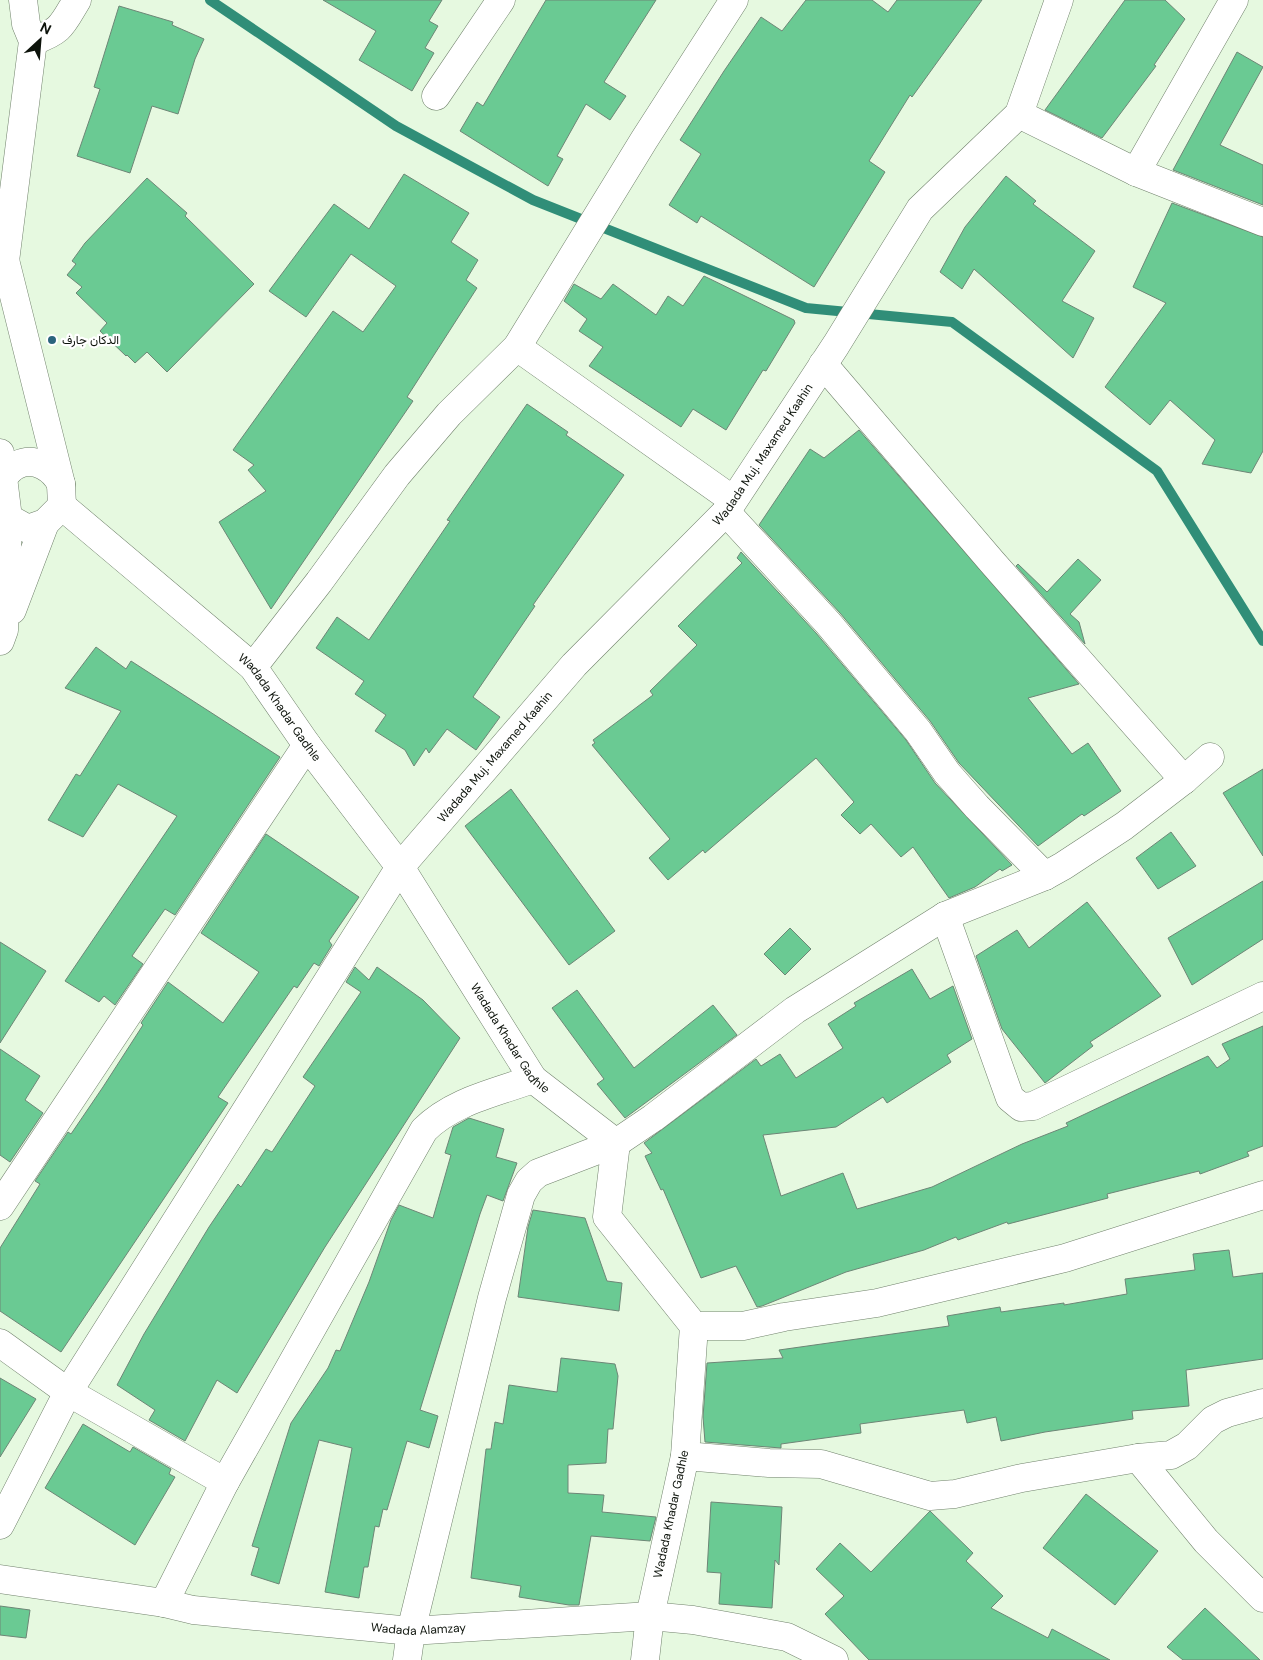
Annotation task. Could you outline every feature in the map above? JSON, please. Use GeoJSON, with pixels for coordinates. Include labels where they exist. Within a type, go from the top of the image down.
{"type":"FeatureCollection","features":[{"type":"Feature","properties":{"kind":"street"},"geometry":{"type":"LineString","coordinates":[[0,309],[33,41],[26,24],[23,0]]}},
{"type":"Feature","properties":{"kind":"street"},"geometry":{"type":"LineString","coordinates":[[33,41],[53,34],[64,22],[77,0]]}},
{"type":"Feature","properties":{"kind":"street"},"geometry":{"type":"LineString","coordinates":[[436,96],[501,0]]}},
{"type":"Feature","properties":{"kind":"street"},"geometry":{"type":"LineString","coordinates":[[253,667],[319,582],[397,475],[449,414],[517,347],[644,140],[734,0]]}},
{"type":"Feature","properties":{"kind":"street","name":"Wadada Muj. Maxamed Kaahin"},"geometry":{"type":"LineString","coordinates":[[0,1525],[68,1392],[400,866],[574,665],[729,506],[823,364],[920,209],[1019,114],[1059,0]]}},
{"type":"Feature","properties":{"kind":"street"},"geometry":{"type":"LineString","coordinates":[[1136,172],[1234,0]]}},
{"type":"Feature","properties":{"kind":"street"},"geometry":{"type":"LineString","coordinates":[[1019,114],[1136,172],[1263,222]]}},
{"type":"Feature","properties":{"kind":"street"},"geometry":{"type":"LineString","coordinates":[[5,260],[56,504]]}},
{"type":"Feature","properties":{"kind":"street"},"geometry":{"type":"LineString","coordinates":[[517,347],[729,506],[918,731],[948,773],[977,807],[1045,876]]}},
{"type":"Feature","properties":{"kind":"street"},"geometry":{"type":"LineString","coordinates":[[823,364],[1005,577],[1184,780]]}},
{"type":"Feature","properties":{"kind":"street"},"geometry":{"type":"LineString","coordinates":[[39,463],[56,475],[56,504],[1,633],[8,518],[1,466],[39,463]]}},
{"type":"Feature","properties":{"kind":"street"},"geometry":{"type":"LineString","coordinates":[[8,518],[28,528],[56,504]]}},
{"type":"Feature","properties":{"kind":"street","name":"Wadada Khadar Gadhle"},"geometry":{"type":"LineString","coordinates":[[56,504],[253,667],[307,745],[400,866],[532,1079],[616,1143]]}},
{"type":"Feature","properties":{"kind":"street"},"geometry":{"type":"LineString","coordinates":[[0,1206],[307,745]]}},
{"type":"Feature","properties":{"kind":"street"},"geometry":{"type":"LineString","coordinates":[[406,1660],[411,1631],[492,1298],[522,1195],[529,1181],[538,1173],[616,1143],[653,1118],[795,1010],[945,916],[1045,876],[1124,826],[1184,780],[1210,757]]}},
{"type":"Feature","properties":{"kind":"street"},"geometry":{"type":"LineString","coordinates":[[945,916],[1010,1098],[1021,1108],[1033,1106],[1263,996]]}},
{"type":"Feature","properties":{"kind":"street"},"geometry":{"type":"LineString","coordinates":[[164,1603],[225,1482],[424,1130],[438,1117],[456,1106],[532,1079]]}},
{"type":"Feature","properties":{"kind":"street"},"geometry":{"type":"LineString","coordinates":[[616,1143],[607,1217],[694,1326],[743,1326],[784,1317],[877,1303],[1065,1258],[1263,1195]]}},
{"type":"Feature","properties":{"kind":"street","name":"Wadada Khadar Gadhle"},"geometry":{"type":"LineString","coordinates":[[645,1660],[650,1616],[685,1456],[694,1326]]}},
{"type":"Feature","properties":{"kind":"street"},"geometry":{"type":"LineString","coordinates":[[0,1343],[68,1392],[225,1482]]}},
{"type":"Feature","properties":{"kind":"street"},"geometry":{"type":"LineString","coordinates":[[685,1456],[769,1463],[822,1464],[930,1496],[955,1494],[1022,1478],[1138,1458],[1171,1455],[1187,1446],[1213,1420],[1227,1413],[1263,1403]]}},
{"type":"Feature","properties":{"kind":"street"},"geometry":{"type":"LineString","coordinates":[[1138,1458],[1206,1541],[1263,1598]]}},
{"type":"Feature","properties":{"kind":"street","name":"Wadada Alamzay"},"geometry":{"type":"LineString","coordinates":[[0,1579],[164,1603],[193,1610],[411,1631],[650,1616],[694,1620],[787,1637],[834,1660]]}},
{"type":"Feature","properties":{"kind":"building"},"geometry":{"type":"Polygon","coordinates":[[[323,0],[442,0],[429,21],[438,26],[425,48],[434,53],[412,91],[359,60],[376,31],[323,0]]]}},
{"type":"Feature","properties":{"kind":"building"},"geometry":{"type":"Polygon","coordinates":[[[546,0],[656,0],[604,82],[626,96],[610,120],[586,104],[557,156],[563,159],[548,186],[460,131],[477,102],[483,106],[546,0]]]}},
{"type":"Feature","properties":{"kind":"building"},"geometry":{"type":"Polygon","coordinates":[[[806,0],[872,0],[888,12],[897,0],[982,0],[912,97],[910,95],[869,161],[885,172],[814,287],[701,216],[697,223],[669,205],[701,154],[680,140],[724,71],[761,17],[782,31],[806,0]]]}},
{"type":"Feature","properties":{"kind":"building"},"geometry":{"type":"Polygon","coordinates":[[[1125,0],[1165,0],[1185,19],[1154,65],[1156,66],[1102,138],[1045,110],[1125,0]]]}},
{"type":"Feature","properties":{"kind":"building"},"geometry":{"type":"Polygon","coordinates":[[[119,6],[173,22],[172,25],[204,39],[195,59],[178,114],[152,106],[130,173],[77,156],[100,89],[94,87],[119,6]]]}},
{"type":"Feature","properties":{"kind":"building"},"geometry":{"type":"Polygon","coordinates":[[[1237,52],[1263,67],[1220,145],[1263,165],[1263,205],[1173,170],[1237,52]]]}},
{"type":"Feature","properties":{"kind":"building"},"geometry":{"type":"Polygon","coordinates":[[[404,174],[469,213],[451,242],[478,260],[466,280],[477,288],[407,397],[413,401],[271,609],[219,522],[266,491],[248,470],[254,465],[233,450],[333,311],[363,332],[396,286],[351,254],[306,317],[269,291],[334,204],[369,229],[404,174]]]}},
{"type":"Feature","properties":{"kind":"building"},"geometry":{"type":"Polygon","coordinates":[[[1006,176],[1036,201],[1033,204],[1095,251],[1062,301],[1094,318],[1073,358],[974,269],[962,289],[940,272],[965,227],[1006,176]]]}},
{"type":"Feature","properties":{"kind":"building"},"geometry":{"type":"Polygon","coordinates":[[[147,178],[187,213],[185,216],[254,284],[167,372],[147,352],[135,363],[100,331],[107,323],[76,293],[82,287],[67,275],[76,264],[72,261],[85,243],[147,178]]]}},
{"type":"Feature","properties":{"kind":"building"},"geometry":{"type":"Polygon","coordinates":[[[1172,203],[1263,237],[1263,451],[1251,473],[1202,464],[1215,440],[1170,400],[1150,425],[1105,387],[1166,303],[1133,287],[1172,203]]]}},
{"type":"Feature","properties":{"kind":"building"},"geometry":{"type":"Polygon","coordinates":[[[704,276],[794,320],[795,323],[766,371],[763,370],[726,430],[693,409],[681,427],[589,366],[603,347],[579,331],[587,319],[564,301],[574,284],[601,299],[613,284],[656,315],[668,296],[683,306],[704,276]]]}},
{"type":"Feature","properties":{"kind":"building"},"geometry":{"type":"Polygon","coordinates":[[[527,404],[568,432],[566,435],[624,475],[533,605],[535,606],[473,697],[500,717],[476,750],[447,729],[429,753],[426,748],[414,766],[405,750],[375,731],[386,715],[355,694],[364,681],[316,648],[337,617],[369,640],[450,521],[447,520],[527,404]]]}},
{"type":"Feature","properties":{"kind":"building"},"geometry":{"type":"Polygon","coordinates":[[[859,430],[1079,684],[1028,698],[1072,754],[1088,743],[1121,791],[1084,816],[1082,814],[1038,846],[959,763],[930,721],[840,613],[759,525],[810,449],[824,458],[859,430]]]}},
{"type":"Feature","properties":{"kind":"building"},"geometry":{"type":"Polygon","coordinates":[[[741,552],[816,633],[906,740],[935,783],[1012,865],[1002,871],[1000,869],[975,887],[949,898],[913,847],[901,857],[871,824],[860,834],[841,815],[854,802],[816,758],[705,853],[703,850],[668,880],[649,858],[670,839],[592,745],[595,743],[593,740],[653,695],[650,691],[697,645],[678,626],[742,563],[737,558],[741,552]]]}},
{"type":"Feature","properties":{"kind":"building"},"geometry":{"type":"Polygon","coordinates":[[[1078,559],[1101,580],[1070,614],[1079,622],[1085,644],[1016,566],[1018,564],[1047,592],[1078,559]]]}},
{"type":"Feature","properties":{"kind":"building"},"geometry":{"type":"Polygon","coordinates":[[[96,647],[126,669],[131,661],[280,757],[175,915],[165,909],[132,956],[143,964],[115,1005],[104,996],[99,1002],[65,981],[177,816],[118,784],[83,837],[48,820],[76,774],[80,776],[121,711],[65,688],[96,647]]]}},
{"type":"Feature","properties":{"kind":"building"},"geometry":{"type":"Polygon","coordinates":[[[1263,769],[1263,856],[1223,793],[1263,769]]]}},
{"type":"Feature","properties":{"kind":"building"},"geometry":{"type":"Polygon","coordinates":[[[511,789],[615,931],[569,965],[465,826],[511,789]]]}},
{"type":"Feature","properties":{"kind":"building"},"geometry":{"type":"Polygon","coordinates":[[[1171,832],[1196,866],[1158,889],[1136,858],[1171,832]]]}},
{"type":"Feature","properties":{"kind":"building"},"geometry":{"type":"Polygon","coordinates":[[[266,834],[359,897],[329,941],[332,945],[319,966],[314,963],[297,988],[294,986],[218,1097],[228,1103],[61,1352],[0,1311],[0,1248],[40,1184],[35,1181],[68,1132],[71,1134],[103,1087],[168,982],[223,1023],[259,972],[201,933],[266,834]]]}},
{"type":"Feature","properties":{"kind":"building"},"geometry":{"type":"Polygon","coordinates":[[[1263,881],[1263,939],[1192,985],[1168,938],[1263,881]]]}},
{"type":"Feature","properties":{"kind":"building"},"geometry":{"type":"Polygon","coordinates":[[[1087,902],[1161,996],[1090,1042],[1093,1046],[1045,1083],[1002,1029],[976,956],[1017,930],[1029,948],[1087,902]]]}},
{"type":"Feature","properties":{"kind":"building"},"geometry":{"type":"Polygon","coordinates":[[[790,928],[811,949],[785,975],[764,954],[790,928]]]}},
{"type":"Feature","properties":{"kind":"building"},"geometry":{"type":"Polygon","coordinates":[[[0,942],[46,971],[0,1043],[0,942]]]}},
{"type":"Feature","properties":{"kind":"building"},"geometry":{"type":"Polygon","coordinates":[[[355,967],[369,980],[377,967],[423,1000],[460,1038],[325,1247],[237,1393],[217,1380],[185,1441],[149,1420],[155,1410],[117,1385],[144,1334],[209,1227],[238,1184],[241,1187],[266,1149],[272,1152],[315,1086],[303,1077],[361,992],[346,982],[355,967]]]}},
{"type":"Feature","properties":{"kind":"building"},"geometry":{"type":"Polygon","coordinates":[[[912,969],[930,999],[953,986],[972,1039],[947,1055],[951,1062],[887,1103],[883,1097],[836,1127],[763,1135],[781,1196],[843,1173],[857,1209],[932,1187],[1022,1144],[1068,1126],[1066,1123],[1208,1056],[1217,1068],[1230,1059],[1222,1044],[1263,1026],[1263,1146],[1247,1152],[1249,1156],[1200,1174],[1199,1171],[1107,1194],[1108,1198],[1008,1224],[1007,1222],[958,1240],[956,1237],[924,1250],[846,1272],[762,1306],[757,1307],[736,1266],[701,1278],[663,1189],[661,1190],[645,1156],[652,1153],[644,1143],[756,1059],[761,1066],[780,1054],[796,1078],[843,1048],[828,1024],[856,1006],[854,1003],[912,969]]]}},
{"type":"Feature","properties":{"kind":"building"},"geometry":{"type":"Polygon","coordinates":[[[577,990],[634,1068],[713,1005],[737,1035],[625,1118],[597,1084],[604,1079],[552,1008],[577,990]]]}},
{"type":"Feature","properties":{"kind":"building"},"geometry":{"type":"Polygon","coordinates":[[[0,1049],[40,1076],[25,1100],[43,1113],[10,1162],[0,1155],[0,1049]]]}},
{"type":"Feature","properties":{"kind":"building"},"geometry":{"type":"Polygon","coordinates":[[[469,1118],[504,1129],[496,1157],[517,1163],[503,1201],[487,1195],[480,1214],[420,1410],[438,1416],[429,1448],[407,1441],[387,1510],[383,1509],[379,1527],[375,1526],[368,1567],[364,1567],[359,1598],[325,1592],[352,1448],[319,1440],[279,1584],[251,1575],[259,1548],[252,1546],[291,1423],[328,1368],[336,1350],[340,1351],[369,1282],[391,1220],[399,1205],[433,1218],[451,1155],[445,1153],[453,1127],[469,1118]]]}},
{"type":"Feature","properties":{"kind":"building"},"geometry":{"type":"Polygon","coordinates":[[[533,1210],[585,1218],[607,1281],[622,1283],[619,1311],[518,1297],[528,1227],[533,1210]]]}},
{"type":"Feature","properties":{"kind":"building"},"geometry":{"type":"Polygon","coordinates":[[[1229,1250],[1233,1277],[1263,1273],[1263,1359],[1186,1370],[1189,1406],[1132,1411],[1133,1419],[1045,1432],[1001,1441],[996,1417],[967,1423],[964,1410],[860,1424],[861,1433],[781,1444],[781,1448],[705,1442],[703,1417],[707,1363],[783,1358],[779,1350],[949,1326],[947,1316],[1000,1307],[1001,1312],[1064,1303],[1064,1305],[1127,1294],[1125,1279],[1195,1270],[1193,1254],[1229,1250]]]}},
{"type":"Feature","properties":{"kind":"building"},"geometry":{"type":"Polygon","coordinates":[[[561,1358],[615,1364],[618,1376],[613,1429],[608,1429],[606,1463],[568,1465],[568,1493],[604,1495],[602,1512],[656,1517],[650,1541],[591,1536],[579,1605],[519,1597],[521,1586],[471,1578],[486,1449],[491,1449],[495,1422],[503,1424],[509,1385],[557,1392],[561,1358]]]}},
{"type":"Feature","properties":{"kind":"building"},"geometry":{"type":"Polygon","coordinates":[[[0,1378],[36,1399],[0,1457],[0,1378]]]}},
{"type":"Feature","properties":{"kind":"building"},"geometry":{"type":"Polygon","coordinates":[[[83,1424],[130,1452],[133,1447],[171,1469],[169,1474],[175,1477],[135,1545],[45,1488],[83,1424]]]}},
{"type":"Feature","properties":{"kind":"building"},"geometry":{"type":"Polygon","coordinates":[[[1086,1494],[1158,1551],[1115,1605],[1043,1548],[1086,1494]]]}},
{"type":"Feature","properties":{"kind":"building"},"geometry":{"type":"Polygon","coordinates":[[[711,1502],[782,1507],[779,1565],[775,1560],[772,1608],[719,1604],[721,1573],[707,1572],[711,1502]]]}},
{"type":"Feature","properties":{"kind":"building"},"geometry":{"type":"Polygon","coordinates":[[[930,1511],[973,1553],[966,1561],[1003,1596],[991,1608],[1048,1638],[1052,1629],[1110,1660],[869,1660],[825,1614],[844,1596],[816,1569],[840,1543],[871,1572],[930,1511]]]}},
{"type":"Feature","properties":{"kind":"building"},"geometry":{"type":"Polygon","coordinates":[[[0,1606],[30,1610],[26,1638],[0,1635],[0,1606]]]}},
{"type":"Feature","properties":{"kind":"building"},"geometry":{"type":"Polygon","coordinates":[[[1205,1608],[1260,1660],[1183,1660],[1167,1647],[1205,1608]]]}},
{"type":"Feature","properties":{"kind":"waterway"},"geometry":{"type":"LineString","coordinates":[[210,0],[396,126],[533,200],[806,308],[952,322],[1157,471],[1263,641]]}},
{"type":"Feature","properties":{"kind":"place","name":"الدكان جارف"},"geometry":{"type":"Point","coordinates":[52,340]}}]}
